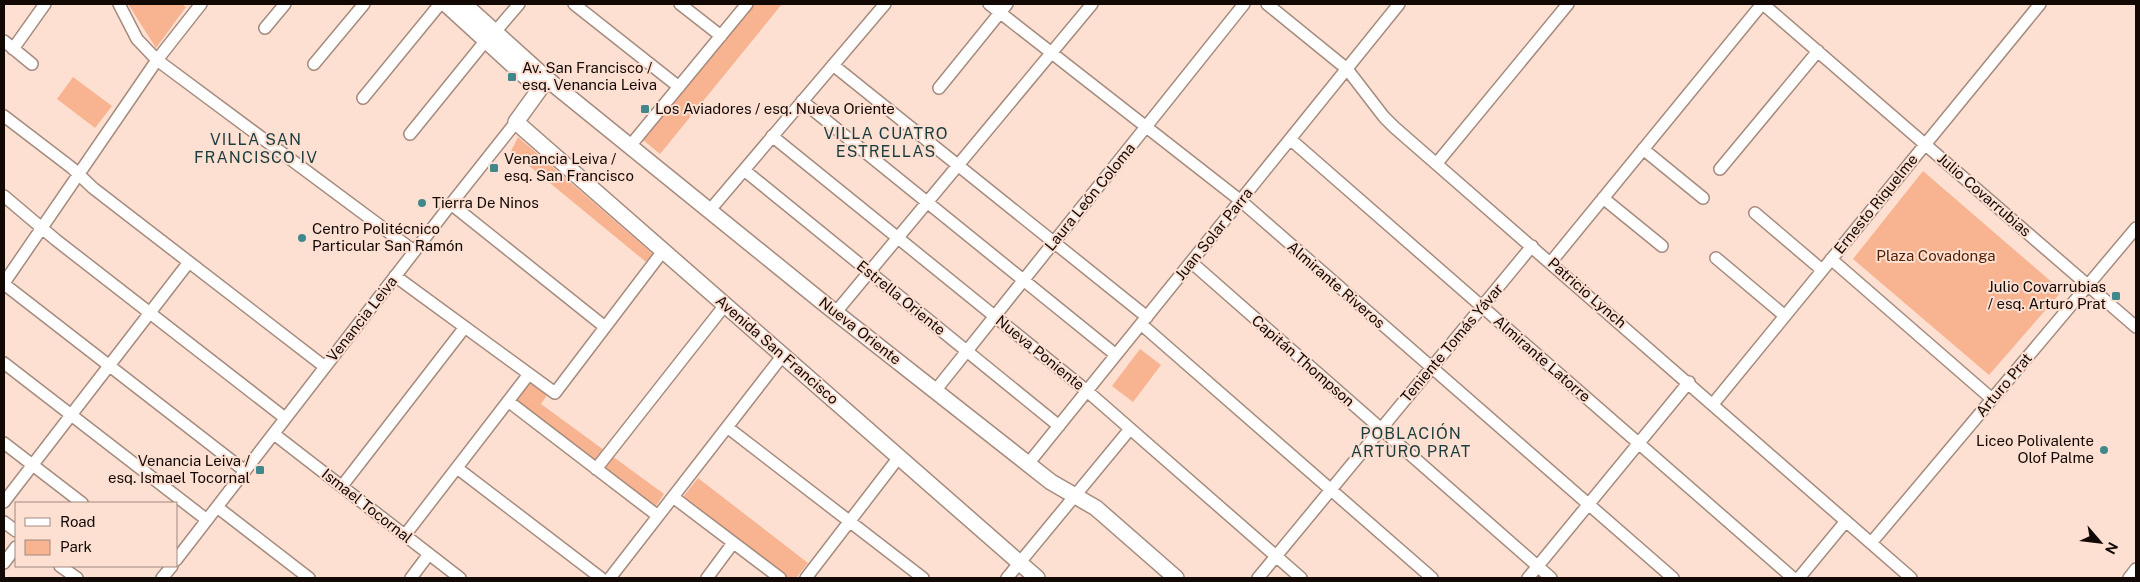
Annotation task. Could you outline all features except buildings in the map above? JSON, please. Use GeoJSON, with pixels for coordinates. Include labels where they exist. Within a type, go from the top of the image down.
{"type":"FeatureCollection","features":[{"type":"Feature","properties":{"kind":"main road"},"geometry":{"type":"LineString","coordinates":[[446,4],[491,36]]}},
{"type":"Feature","properties":{"kind":"main road"},"geometry":{"type":"LineString","coordinates":[[464,4],[491,36],[543,84]]}},
{"type":"Feature","properties":{"kind":"main road","name":"Venancia Leiva"},"geometry":{"type":"LineString","coordinates":[[516,122],[543,84]]}},
{"type":"Feature","properties":{"kind":"main road","name":"Nueva Oriente"},"geometry":{"type":"LineString","coordinates":[[543,84],[630,146],[1028,464],[1056,485],[1096,508],[1176,578]]}},
{"type":"Feature","properties":{"kind":"main road","name":"Avenida San Francisco"},"geometry":{"type":"LineString","coordinates":[[516,122],[1037,578]]}},
{"type":"Feature","properties":{"kind":"street"},"geometry":{"type":"LineString","coordinates":[[32,64],[8,45],[45,4]]}},
{"type":"Feature","properties":{"kind":"street"},"geometry":{"type":"LineString","coordinates":[[119,4],[137,39],[157,60],[414,251]]}},
{"type":"Feature","properties":{"kind":"street"},"geometry":{"type":"LineString","coordinates":[[201,4],[157,60],[5,279],[109,366],[245,471]]}},
{"type":"Feature","properties":{"kind":"street"},"geometry":{"type":"LineString","coordinates":[[266,28],[285,4]]}},
{"type":"Feature","properties":{"kind":"street"},"geometry":{"type":"LineString","coordinates":[[314,64],[364,4]]}},
{"type":"Feature","properties":{"kind":"street"},"geometry":{"type":"LineString","coordinates":[[363,98],[440,4]]}},
{"type":"Feature","properties":{"kind":"street"},"geometry":{"type":"LineString","coordinates":[[410,134],[519,4]]}},
{"type":"Feature","properties":{"kind":"street"},"geometry":{"type":"LineString","coordinates":[[574,4],[679,87]]}},
{"type":"Feature","properties":{"kind":"street"},"geometry":{"type":"LineString","coordinates":[[680,4],[721,36]]}},
{"type":"Feature","properties":{"kind":"street"},"geometry":{"type":"LineString","coordinates":[[630,146],[747,4]]}},
{"type":"Feature","properties":{"kind":"street"},"geometry":{"type":"LineString","coordinates":[[710,210],[885,4]]}},
{"type":"Feature","properties":{"kind":"street","name":"Almirante Riveros"},"geometry":{"type":"LineString","coordinates":[[989,4],[1004,8],[1052,53],[1241,201],[1673,578]]}},
{"type":"Feature","properties":{"kind":"street"},"geometry":{"type":"LineString","coordinates":[[836,312],[1092,4]]}},
{"type":"Feature","properties":{"kind":"street","name":"Laura León Coloma"},"geometry":{"type":"LineString","coordinates":[[935,390],[1244,4]]}},
{"type":"Feature","properties":{"kind":"street","name":"Patricio Lynch"},"geometry":{"type":"LineString","coordinates":[[1267,4],[1347,69],[1384,117],[1912,578]]}},
{"type":"Feature","properties":{"kind":"street","name":"Juan Solar Parra"},"geometry":{"type":"LineString","coordinates":[[1028,464],[1399,4]]}},
{"type":"Feature","properties":{"kind":"street"},"geometry":{"type":"LineString","coordinates":[[1437,163],[1568,4]]}},
{"type":"Feature","properties":{"kind":"street"},"geometry":{"type":"LineString","coordinates":[[1550,262],[1763,4]]}},
{"type":"Feature","properties":{"kind":"street","name":"Julio Covarrubias"},"geometry":{"type":"LineString","coordinates":[[1763,4],[1926,143],[2136,327]]}},
{"type":"Feature","properties":{"kind":"street","name":"Ernesto Riquelme"},"geometry":{"type":"LineString","coordinates":[[1713,404],[2040,4]]}},
{"type":"Feature","properties":{"kind":"street"},"geometry":{"type":"LineString","coordinates":[[938,88],[1004,8]]}},
{"type":"Feature","properties":{"kind":"street"},"geometry":{"type":"LineString","coordinates":[[1720,169],[1818,50]]}},
{"type":"Feature","properties":{"kind":"street"},"geometry":{"type":"LineString","coordinates":[[833,65],[1054,242],[1432,578]]}},
{"type":"Feature","properties":{"kind":"street"},"geometry":{"type":"LineString","coordinates":[[802,102],[1116,355]]}},
{"type":"Feature","properties":{"kind":"street"},"geometry":{"type":"LineString","coordinates":[[4,116],[325,367]]}},
{"type":"Feature","properties":{"kind":"street","name":"Venancia Leiva"},"geometry":{"type":"LineString","coordinates":[[178,557],[516,122]]}},
{"type":"Feature","properties":{"kind":"street","name":"Nueva Poniente"},"geometry":{"type":"LineString","coordinates":[[772,136],[1087,391],[1302,578]]}},
{"type":"Feature","properties":{"kind":"street","name":"Almirante Latorre"},"geometry":{"type":"LineString","coordinates":[[1290,139],[1794,578]]}},
{"type":"Feature","properties":{"kind":"street"},"geometry":{"type":"LineString","coordinates":[[1643,149],[1703,198]]}},
{"type":"Feature","properties":{"kind":"street","name":"Estrella Oriente"},"geometry":{"type":"LineString","coordinates":[[744,170],[1060,426]]}},
{"type":"Feature","properties":{"kind":"street"},"geometry":{"type":"LineString","coordinates":[[4,196],[42,228],[285,418]]}},
{"type":"Feature","properties":{"kind":"street"},"geometry":{"type":"LineString","coordinates":[[1603,198],[1662,246]]}},
{"type":"Feature","properties":{"kind":"street"},"geometry":{"type":"LineString","coordinates":[[451,204],[605,327]]}},
{"type":"Feature","properties":{"kind":"street"},"geometry":{"type":"LineString","coordinates":[[1755,213],[1822,270]]}},
{"type":"Feature","properties":{"kind":"street","name":"Arturo Prat"},"geometry":{"type":"LineString","coordinates":[[1871,543],[2136,228]]}},
{"type":"Feature","properties":{"kind":"street","name":"Teniente Tomás Yávar"},"geometry":{"type":"LineString","coordinates":[[1258,578],[1532,246]]}},
{"type":"Feature","properties":{"kind":"street"},"geometry":{"type":"LineString","coordinates":[[395,276],[555,393],[663,251]]}},
{"type":"Feature","properties":{"kind":"street"},"geometry":{"type":"LineString","coordinates":[[1716,258],[1785,316]]}},
{"type":"Feature","properties":{"kind":"street"},"geometry":{"type":"LineString","coordinates":[[1831,259],[1992,399]]}},
{"type":"Feature","properties":{"kind":"street"},"geometry":{"type":"LineString","coordinates":[[4,502],[189,262]]}},
{"type":"Feature","properties":{"kind":"street","name":"Capitán Thompson"},"geometry":{"type":"LineString","coordinates":[[1191,262],[1551,578]]}},
{"type":"Feature","properties":{"kind":"street"},"geometry":{"type":"LineString","coordinates":[[596,469],[725,305]]}},
{"type":"Feature","properties":{"kind":"street"},"geometry":{"type":"LineString","coordinates":[[342,486],[464,327]]}},
{"type":"Feature","properties":{"kind":"street"},"geometry":{"type":"LineString","coordinates":[[610,578],[783,355]]}},
{"type":"Feature","properties":{"kind":"street"},"geometry":{"type":"LineString","coordinates":[[4,363],[207,520]]}},
{"type":"Feature","properties":{"kind":"street"},"geometry":{"type":"LineString","coordinates":[[405,535],[529,374]]}},
{"type":"Feature","properties":{"kind":"street"},"geometry":{"type":"LineString","coordinates":[[1528,578],[1689,382]]}},
{"type":"Feature","properties":{"kind":"street"},"geometry":{"type":"LineString","coordinates":[[508,401],[658,516]]}},
{"type":"Feature","properties":{"kind":"street"},"geometry":{"type":"LineString","coordinates":[[727,427],[923,578]]}},
{"type":"Feature","properties":{"kind":"street"},"geometry":{"type":"LineString","coordinates":[[1007,578],[1130,429]]}},
{"type":"Feature","properties":{"kind":"street","name":"Ismael Tocornal"},"geometry":{"type":"LineString","coordinates":[[274,434],[460,578]]}},
{"type":"Feature","properties":{"kind":"street"},"geometry":{"type":"LineString","coordinates":[[4,443],[81,502]]}},
{"type":"Feature","properties":{"kind":"street"},"geometry":{"type":"LineString","coordinates":[[806,578],[899,458]]}},
{"type":"Feature","properties":{"kind":"street"},"geometry":{"type":"LineString","coordinates":[[457,468],[601,578]]}},
{"type":"Feature","properties":{"kind":"street"},"geometry":{"type":"LineString","coordinates":[[673,497],[780,578]]}},
{"type":"Feature","properties":{"kind":"street"},"geometry":{"type":"LineString","coordinates":[[217,507],[309,578]]}},
{"type":"Feature","properties":{"kind":"street"},"geometry":{"type":"LineString","coordinates":[[1799,578],[1846,521]]}},
{"type":"Feature","properties":{"kind":"street"},"geometry":{"type":"LineString","coordinates":[[4,522],[15,530]]}},
{"type":"Feature","properties":{"kind":"street"},"geometry":{"type":"LineString","coordinates":[[706,578],[734,543]]}},
{"type":"Feature","properties":{"kind":"street"},"geometry":{"type":"LineString","coordinates":[[4,563],[15,548]]}},
{"type":"Feature","properties":{"kind":"street"},"geometry":{"type":"LineString","coordinates":[[411,578],[429,554]]}},
{"type":"Feature","properties":{"kind":"street"},"geometry":{"type":"LineString","coordinates":[[61,567],[73,577]]}},
{"type":"Feature","properties":{"kind":"street"},"geometry":{"type":"LineString","coordinates":[[2129,578],[2136,569]]}},
{"type":"Feature","properties":{"kind":"green space"},"geometry":{"type":"Polygon","coordinates":[[[128,4],[182,4],[186,7],[156,48],[128,4]]]}},
{"type":"Feature","properties":{"kind":"green space"},"geometry":{"type":"Polygon","coordinates":[[[753,4],[782,4],[660,154],[642,139],[753,4]]]}},
{"type":"Feature","properties":{"kind":"green space"},"geometry":{"type":"Polygon","coordinates":[[[73,77],[112,106],[95,128],[57,99],[73,77]]]}},
{"type":"Feature","properties":{"kind":"green space"},"geometry":{"type":"Polygon","coordinates":[[[518,137],[653,254],[646,262],[511,151],[518,137]]]}},
{"type":"Feature","properties":{"kind":"green space","name":"Plaza Covadonga"},"geometry":{"type":"Polygon","coordinates":[[[1923,171],[2062,291],[1989,375],[1853,259],[1923,171]]]}},
{"type":"Feature","properties":{"kind":"green space"},"geometry":{"type":"Polygon","coordinates":[[[1140,349],[1161,365],[1133,402],[1112,386],[1140,349]]]}},
{"type":"Feature","properties":{"kind":"green space"},"geometry":{"type":"Polygon","coordinates":[[[530,382],[547,395],[541,404],[664,494],[656,506],[515,403],[530,382]]]}},
{"type":"Feature","properties":{"kind":"green space"},"geometry":{"type":"Polygon","coordinates":[[[698,478],[808,563],[796,578],[788,578],[683,497],[698,478]]]}},
{"type":"Feature","properties":{"kind":"place","name":"Av. San Francisco / esq. Venancia Leiva"},"geometry":{"type":"Point","coordinates":[512,77]}},
{"type":"Feature","properties":{"kind":"place","name":"Los Aviadores / esq. Nueva Oriente"},"geometry":{"type":"Point","coordinates":[645,109]}},
{"type":"Feature","properties":{"kind":"place","name":"Venancia Leiva / esq. San Francisco"},"geometry":{"type":"Point","coordinates":[494,168]}},
{"type":"Feature","properties":{"kind":"place","name":"Tierra De Ninos"},"geometry":{"type":"Point","coordinates":[422,203]}},
{"type":"Feature","properties":{"kind":"place","name":"Centro Politécnico Particular San Ramón"},"geometry":{"type":"Point","coordinates":[302,238]}},
{"type":"Feature","properties":{"kind":"place","name":"Julio Covarrubias / esq. Arturo Prat"},"geometry":{"type":"Point","coordinates":[2116,296]}},
{"type":"Feature","properties":{"kind":"place","name":"Liceo Polivalente Olof Palme"},"geometry":{"type":"Point","coordinates":[2104,450]}},
{"type":"Feature","properties":{"kind":"place","name":"Venancia Leiva / esq. Ismael Tocornal"},"geometry":{"type":"Point","coordinates":[260,470]}},
{"type":"Feature","properties":{"kind":"district","name":"VILLA CUATRO ESTRELLAS"},"geometry":{"type":"Point","coordinates":[886,142]}},
{"type":"Feature","properties":{"kind":"district","name":"VILLA SAN FRANCISCO IV"},"geometry":{"type":"Point","coordinates":[256,148]}},
{"type":"Feature","properties":{"kind":"district","name":"POBLACIÓN ARTURO PRAT"},"geometry":{"type":"Point","coordinates":[1411,442]}}]}
